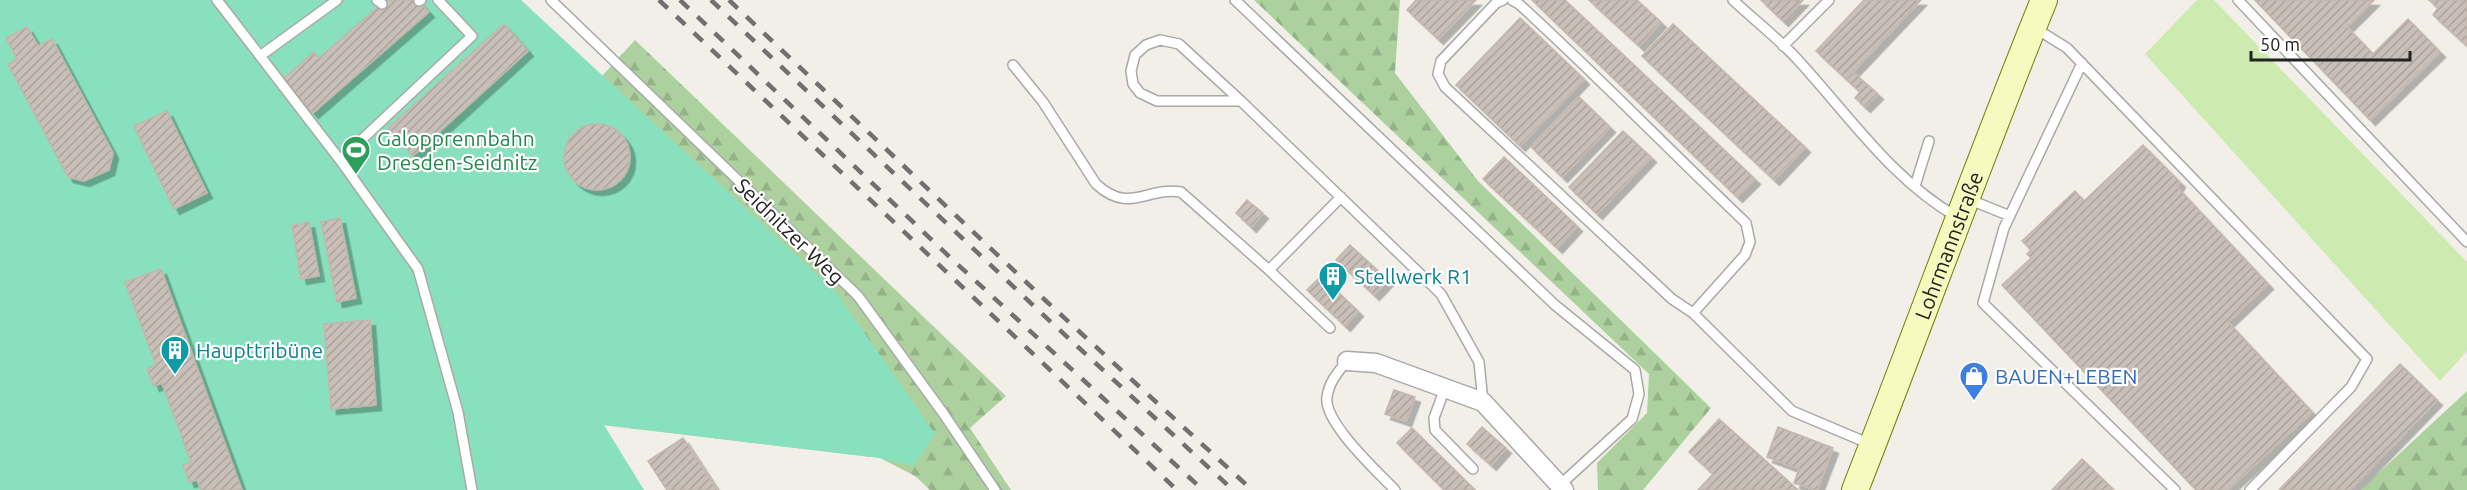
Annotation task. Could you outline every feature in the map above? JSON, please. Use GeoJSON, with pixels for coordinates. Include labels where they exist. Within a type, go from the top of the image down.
{"type":"FeatureCollection","features":[{"type":"Feature","properties":{"kind":"street","name":"Lohrmannstraße"},"geometry":{"type":"LineString","coordinates":[[1855,490],[2044,0]]}},
{"type":"Feature","properties":{"kind":"street"},"geometry":{"type":"LineString","coordinates":[[1347,361],[1376,363],[1483,402],[1562,488]]}},
{"type":"Feature","properties":{"kind":"lane"},"geometry":{"type":"LineString","coordinates":[[217,0],[340,160],[418,269],[458,412],[472,490]]}},
{"type":"Feature","properties":{"kind":"lane"},"geometry":{"type":"LineString","coordinates":[[260,56],[337,0]]}},
{"type":"Feature","properties":{"kind":"lane"},"geometry":{"type":"LineString","coordinates":[[340,160],[472,36],[438,0]]}},
{"type":"Feature","properties":{"kind":"lane","name":"Seidnitzer Weg"},"geometry":{"type":"LineString","coordinates":[[551,0],[858,296],[943,413],[995,490]]}},
{"type":"Feature","properties":{"kind":"lane"},"geometry":{"type":"LineString","coordinates":[[1235,0],[1555,304],[1635,370],[1639,394],[1632,419],[1562,488]]}},
{"type":"Feature","properties":{"kind":"lane"},"geometry":{"type":"LineString","coordinates":[[1503,0],[1496,3],[1441,61],[1438,74],[1445,87],[1672,299],[1693,313],[1792,411],[1872,445]]}},
{"type":"Feature","properties":{"kind":"lane"},"geometry":{"type":"LineString","coordinates":[[1512,0],[1594,72],[1654,136],[1746,223],[1750,242],[1745,255],[1693,313]]}},
{"type":"Feature","properties":{"kind":"lane"},"geometry":{"type":"LineString","coordinates":[[1733,0],[1783,46],[1871,144],[1937,206],[2010,216]]}},
{"type":"Feature","properties":{"kind":"lane"},"geometry":{"type":"LineString","coordinates":[[1783,46],[1829,0]]}},
{"type":"Feature","properties":{"kind":"lane"},"geometry":{"type":"LineString","coordinates":[[2238,0],[2467,242]]}},
{"type":"Feature","properties":{"kind":"lane"},"geometry":{"type":"LineString","coordinates":[[2033,27],[2067,48],[2367,359],[2351,387],[2250,490]]}},
{"type":"Feature","properties":{"kind":"lane"},"geometry":{"type":"LineString","coordinates":[[1241,101],[1157,101],[1140,93],[1132,84],[1131,71],[1135,55],[1146,45],[1160,40],[1179,44],[1241,101],[1441,294],[1479,362],[1483,402]]}},
{"type":"Feature","properties":{"kind":"lane"},"geometry":{"type":"LineString","coordinates":[[2082,63],[2010,216],[1983,303],[2175,490]]}},
{"type":"Feature","properties":{"kind":"lane"},"geometry":{"type":"LineString","coordinates":[[1013,65],[1043,102],[1096,184],[1105,192],[1113,197],[1133,200],[1166,191],[1181,192],[1330,328]]}},
{"type":"Feature","properties":{"kind":"lane"},"geometry":{"type":"LineString","coordinates":[[1915,186],[1929,141]]}},
{"type":"Feature","properties":{"kind":"lane"},"geometry":{"type":"LineString","coordinates":[[1269,270],[1341,197]]}},
{"type":"Feature","properties":{"kind":"lane"},"geometry":{"type":"LineString","coordinates":[[1347,361],[1330,383],[1326,400],[1338,429],[1395,490]]}},
{"type":"Feature","properties":{"kind":"lane"},"geometry":{"type":"LineString","coordinates":[[1445,388],[1434,418],[1435,430],[1473,469]]}},
{"type":"Feature","properties":{"kind":"green space","name":"Galopprennbahn Dresden-Seidnitz"},"geometry":{"type":"Polygon","coordinates":[[[0,0],[521,0],[836,292],[935,434],[914,466],[880,458],[604,425],[644,490],[0,490],[0,0]]]}},
{"type":"Feature","properties":{"kind":"green space"},"geometry":{"type":"Polygon","coordinates":[[[1254,0],[1400,0],[1395,73],[1478,181],[1711,408],[1643,490],[1598,490],[1597,463],[1647,413],[1649,374],[1254,0]]]}},
{"type":"Feature","properties":{"kind":"green space"},"geometry":{"type":"Polygon","coordinates":[[[2197,0],[2214,0],[2467,262],[2467,351],[2440,381],[2145,54],[2197,0]]]}},
{"type":"Feature","properties":{"kind":"green space"},"geometry":{"type":"Polygon","coordinates":[[[635,40],[1006,396],[970,428],[1011,490],[930,490],[915,476],[880,458],[603,425],[591,88],[635,40]]]}},
{"type":"Feature","properties":{"kind":"green space"},"geometry":{"type":"Polygon","coordinates":[[[2467,391],[2467,490],[2362,490],[2372,479],[2467,391]]]}},
{"type":"Feature","properties":{"kind":"building"},"geometry":{"type":"Polygon","coordinates":[[[386,0],[418,0],[429,12],[313,113],[283,79],[314,52],[319,58],[386,0]]]}},
{"type":"Feature","properties":{"kind":"building"},"geometry":{"type":"Polygon","coordinates":[[[1416,0],[1476,0],[1438,39],[1407,10],[1416,0]]]}},
{"type":"Feature","properties":{"kind":"building"},"geometry":{"type":"Polygon","coordinates":[[[1532,0],[1565,0],[1755,179],[1737,197],[1532,0]]]}},
{"type":"Feature","properties":{"kind":"building"},"geometry":{"type":"Polygon","coordinates":[[[1589,0],[1637,0],[1661,22],[1639,46],[1589,0]]]}},
{"type":"Feature","properties":{"kind":"building"},"geometry":{"type":"Polygon","coordinates":[[[1761,0],[1803,0],[1783,21],[1761,0]]]}},
{"type":"Feature","properties":{"kind":"building"},"geometry":{"type":"Polygon","coordinates":[[[1864,0],[1921,0],[1846,79],[1816,51],[1864,0]]]}},
{"type":"Feature","properties":{"kind":"building"},"geometry":{"type":"Polygon","coordinates":[[[2255,0],[2374,0],[2347,27],[2373,54],[2408,19],[2440,52],[2370,120],[2255,0]]]}},
{"type":"Feature","properties":{"kind":"building"},"geometry":{"type":"Polygon","coordinates":[[[2429,0],[2467,0],[2467,46],[2433,15],[2438,8],[2429,0]]]}},
{"type":"Feature","properties":{"kind":"building"},"geometry":{"type":"Polygon","coordinates":[[[1520,18],[1584,79],[1520,146],[1456,85],[1520,18]]]}},
{"type":"Feature","properties":{"kind":"building"},"geometry":{"type":"Polygon","coordinates":[[[504,24],[528,51],[413,156],[388,128],[504,24]]]}},
{"type":"Feature","properties":{"kind":"building"},"geometry":{"type":"Polygon","coordinates":[[[1673,24],[1805,147],[1774,180],[1642,56],[1673,24]]]}},
{"type":"Feature","properties":{"kind":"building"},"geometry":{"type":"Polygon","coordinates":[[[27,27],[38,46],[52,39],[113,153],[109,170],[84,181],[68,177],[8,64],[17,59],[6,38],[27,27]]]}},
{"type":"Feature","properties":{"kind":"building"},"geometry":{"type":"Polygon","coordinates":[[[1853,72],[1878,94],[1865,107],[1855,98],[1860,92],[1846,79],[1853,72]]]}},
{"type":"Feature","properties":{"kind":"building"},"geometry":{"type":"Polygon","coordinates":[[[1579,97],[1610,127],[1562,177],[1531,147],[1579,97]]]}},
{"type":"Feature","properties":{"kind":"building"},"geometry":{"type":"Polygon","coordinates":[[[167,111],[207,193],[174,209],[134,126],[167,111]]]}},
{"type":"Feature","properties":{"kind":"building"},"geometry":{"type":"Polygon","coordinates":[[[597,124],[610,127],[620,134],[627,144],[630,157],[627,170],[620,180],[610,187],[597,190],[584,187],[574,180],[567,170],[564,157],[567,144],[574,134],[584,127],[597,124]]]}},
{"type":"Feature","properties":{"kind":"building"},"geometry":{"type":"Polygon","coordinates":[[[1623,131],[1651,157],[1597,214],[1569,187],[1623,131]]]}},
{"type":"Feature","properties":{"kind":"building"},"geometry":{"type":"Polygon","coordinates":[[[2143,145],[2180,182],[2177,187],[2268,284],[2228,322],[2312,412],[2227,490],[2196,490],[2002,285],[2031,258],[2027,254],[2031,250],[2022,241],[2075,191],[2084,201],[2143,145]]]}},
{"type":"Feature","properties":{"kind":"building"},"geometry":{"type":"Polygon","coordinates":[[[1504,157],[1577,226],[1557,248],[1483,179],[1504,157]]]}},
{"type":"Feature","properties":{"kind":"building"},"geometry":{"type":"Polygon","coordinates":[[[1247,200],[1263,213],[1251,227],[1236,213],[1247,200]]]}},
{"type":"Feature","properties":{"kind":"building"},"geometry":{"type":"Polygon","coordinates":[[[340,218],[356,298],[337,302],[321,222],[340,218]]]}},
{"type":"Feature","properties":{"kind":"building"},"geometry":{"type":"Polygon","coordinates":[[[309,222],[319,276],[301,279],[292,225],[309,222]]]}},
{"type":"Feature","properties":{"kind":"building"},"geometry":{"type":"Polygon","coordinates":[[[1350,245],[1388,280],[1374,295],[1336,260],[1350,245]]]}},
{"type":"Feature","properties":{"kind":"building","name":"Haupttribüne"},"geometry":{"type":"Polygon","coordinates":[[[161,269],[242,490],[201,490],[197,480],[189,482],[183,465],[191,462],[162,383],[154,386],[147,369],[156,365],[125,282],[161,269]]]}},
{"type":"Feature","properties":{"kind":"building","name":"Stellwerk R1"},"geometry":{"type":"Polygon","coordinates":[[[1321,276],[1358,311],[1345,326],[1307,290],[1321,276]]]}},
{"type":"Feature","properties":{"kind":"building"},"geometry":{"type":"Polygon","coordinates":[[[370,320],[376,405],[331,409],[324,324],[370,320]]]}},
{"type":"Feature","properties":{"kind":"building"},"geometry":{"type":"Polygon","coordinates":[[[2400,364],[2437,400],[2350,490],[2279,490],[2400,364]]]}},
{"type":"Feature","properties":{"kind":"building"},"geometry":{"type":"Polygon","coordinates":[[[1394,390],[1415,397],[1406,421],[1385,414],[1394,390]]]}},
{"type":"Feature","properties":{"kind":"building"},"geometry":{"type":"Polygon","coordinates":[[[1719,419],[1786,479],[1775,490],[1698,490],[1713,474],[1689,452],[1719,419]]]}},
{"type":"Feature","properties":{"kind":"building"},"geometry":{"type":"Polygon","coordinates":[[[1482,427],[1506,448],[1491,465],[1467,444],[1482,427]]]}},
{"type":"Feature","properties":{"kind":"building"},"geometry":{"type":"Polygon","coordinates":[[[1778,427],[1833,448],[1817,490],[1794,483],[1799,469],[1767,457],[1778,427]]]}},
{"type":"Feature","properties":{"kind":"building"},"geometry":{"type":"Polygon","coordinates":[[[1412,428],[1475,490],[1444,490],[1397,443],[1412,428]]]}},
{"type":"Feature","properties":{"kind":"building"},"geometry":{"type":"Polygon","coordinates":[[[683,438],[717,490],[667,490],[648,461],[683,438]]]}},
{"type":"Feature","properties":{"kind":"building"},"geometry":{"type":"Polygon","coordinates":[[[2082,459],[2114,490],[2052,490],[2082,459]]]}},
{"type":"Feature","properties":{"kind":"building"},"geometry":{"type":"Polygon","coordinates":[[[1786,479],[1798,490],[1777,488],[1786,479]]]}},
{"type":"Feature","properties":{"kind":"railway"},"geometry":{"type":"LineString","coordinates":[[659,0],[1177,490]]}},
{"type":"Feature","properties":{"kind":"railway"},"geometry":{"type":"LineString","coordinates":[[680,0],[955,262],[1203,490]]}},
{"type":"Feature","properties":{"kind":"railway"},"geometry":{"type":"LineString","coordinates":[[711,0],[1038,310],[1233,490]]}},
{"type":"Feature","properties":{"kind":"railway"},"geometry":{"type":"LineString","coordinates":[[729,0],[1046,301],[1252,490]]}},
{"type":"Feature","properties":{"kind":"place","name":"Galopprennbahn Dresden-Seidnitz"},"geometry":{"type":"Point","coordinates":[356,176]}},
{"type":"Feature","properties":{"kind":"place","name":"Stellwerk R1"},"geometry":{"type":"Point","coordinates":[1333,302]}},
{"type":"Feature","properties":{"kind":"place","name":"Haupttribüne"},"geometry":{"type":"Point","coordinates":[175,376]}},
{"type":"Feature","properties":{"kind":"place","name":"BAUEN+LEBEN"},"geometry":{"type":"Point","coordinates":[1974,402]}}]}
